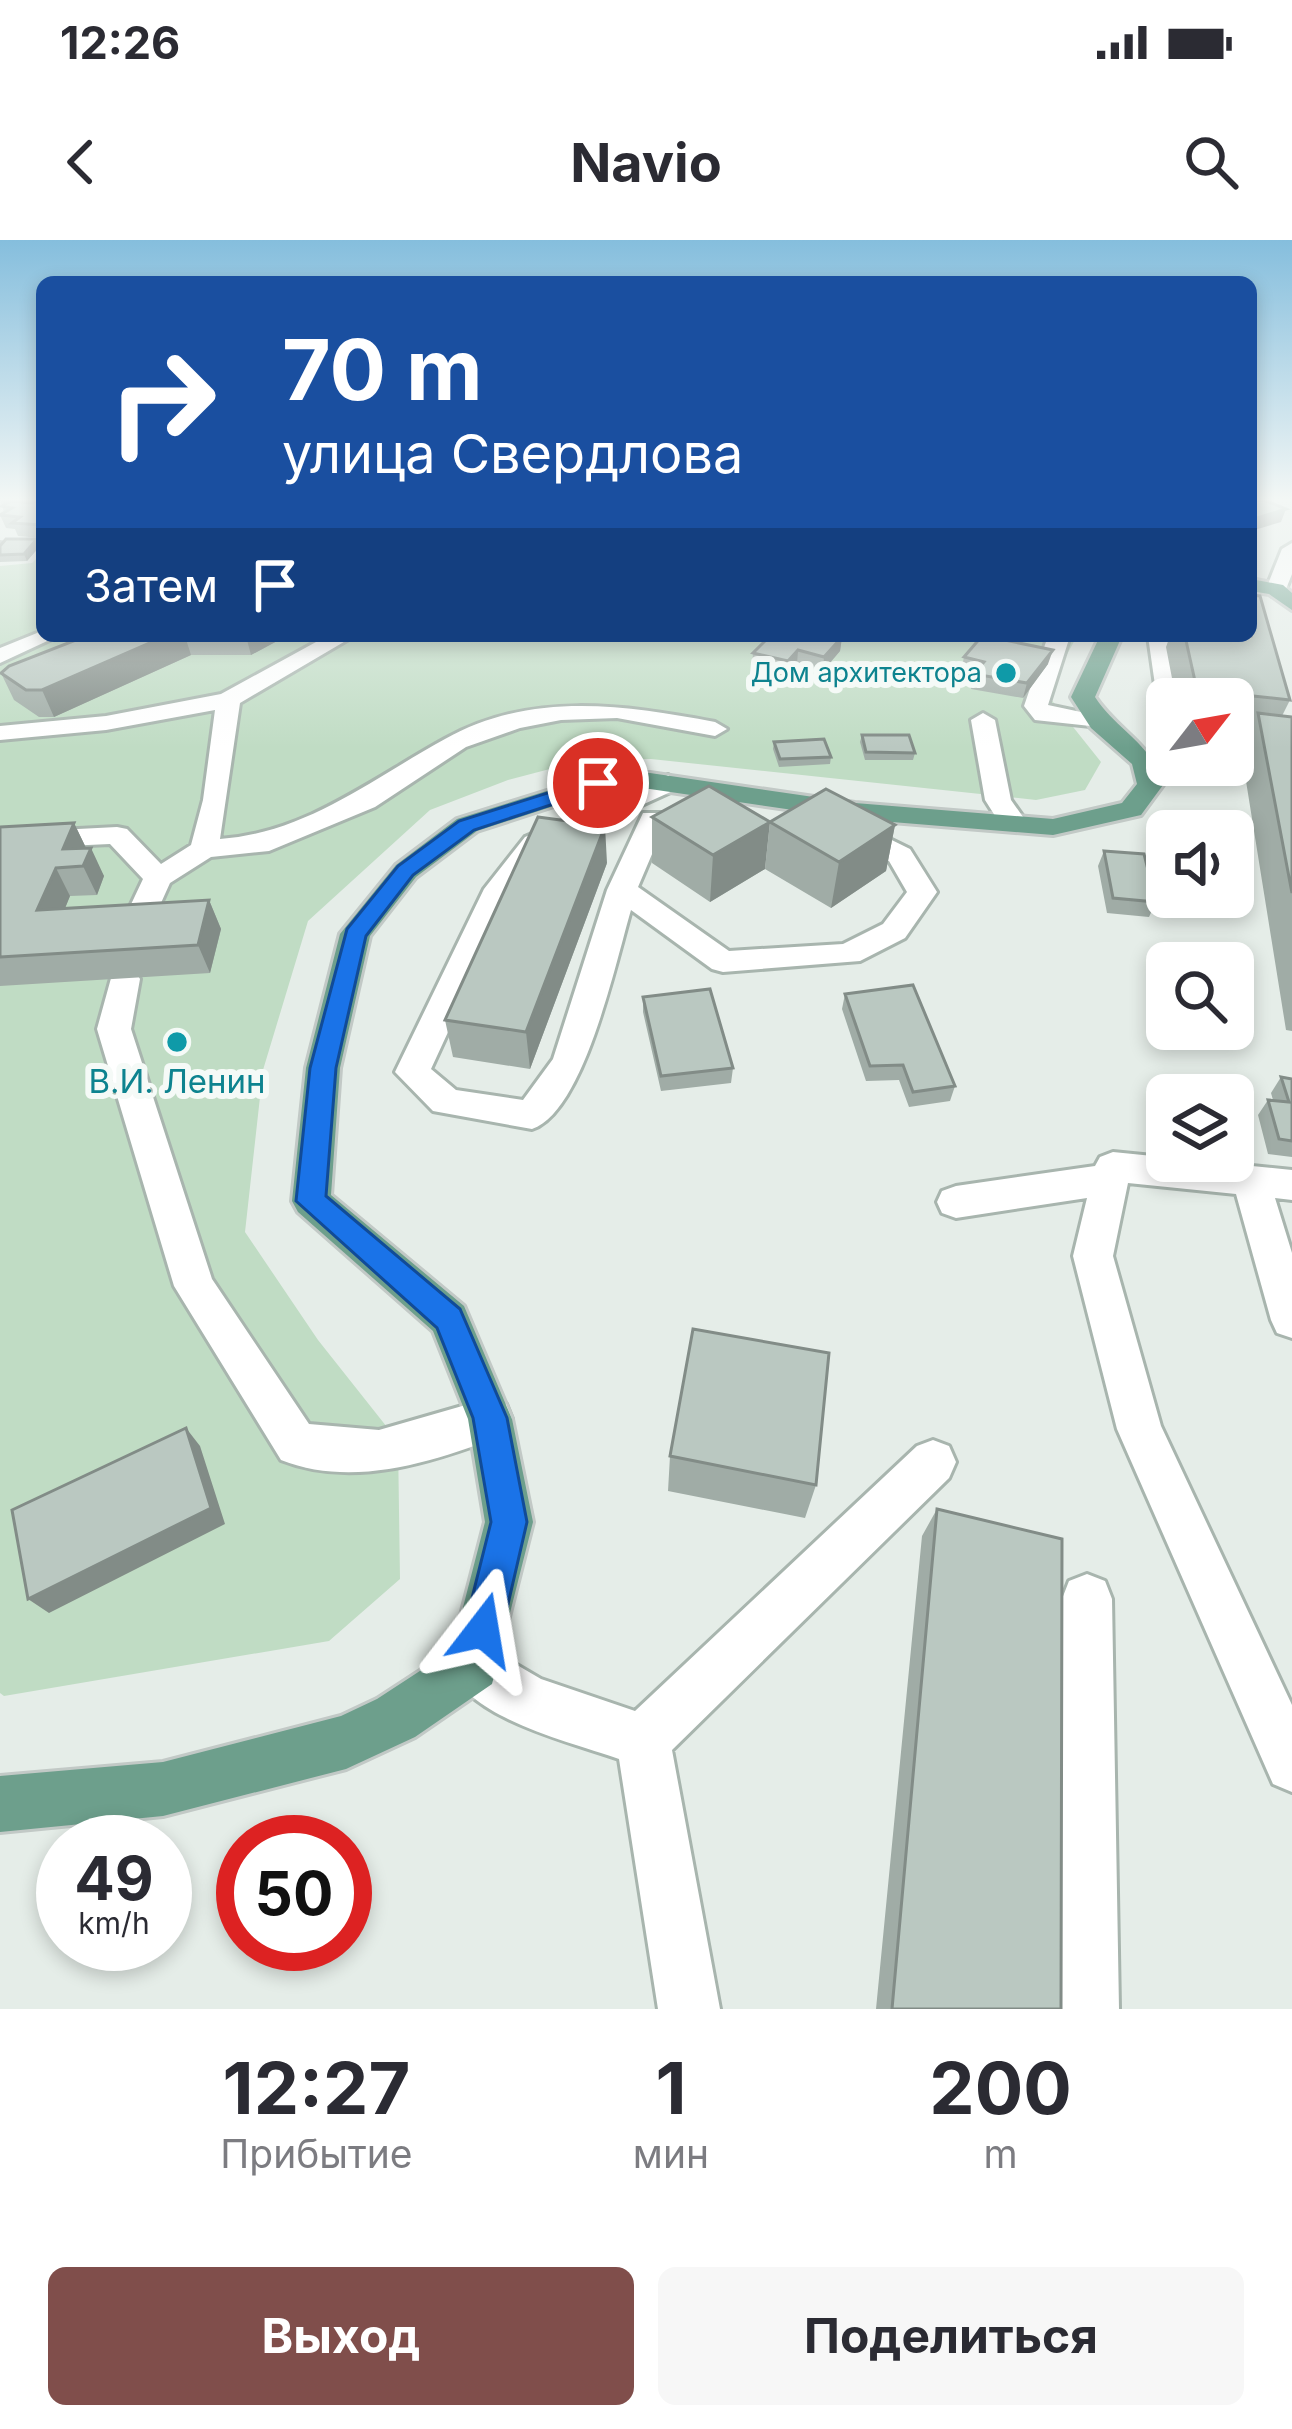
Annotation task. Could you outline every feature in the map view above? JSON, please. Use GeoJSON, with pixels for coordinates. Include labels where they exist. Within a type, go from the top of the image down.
{"type":"FeatureCollection","features":[{"type":"Feature","properties":{"kind":"main road"},"geometry":{"type":"LineString","coordinates":[[0,1804],[163,1789],[346,1742],[397,1718],[474,1666],[509,1522],[490,1418],[449,1319],[311,1201],[323,1068],[355,934],[406,871],[466,825],[598,783],[659,805],[854,811],[1053,827],[1130,809],[1150,785],[1144,761],[1100,723],[1084,697],[1109,642]]}},
{"type":"Feature","properties":{"kind":"street"},"geometry":{"type":"LineString","coordinates":[[0,656],[36,641]]}},
{"type":"Feature","properties":{"kind":"street"},"geometry":{"type":"LineString","coordinates":[[289,642],[298,664]]}},
{"type":"Feature","properties":{"kind":"street"},"geometry":{"type":"LineString","coordinates":[[0,733],[106,723],[228,700],[334,642]]}},
{"type":"Feature","properties":{"kind":"street"},"geometry":{"type":"LineString","coordinates":[[1057,642],[1036,706],[1044,716],[1100,723]]}},
{"type":"Feature","properties":{"kind":"street"},"geometry":{"type":"LineString","coordinates":[[1161,642],[1166,678]]}},
{"type":"Feature","properties":{"kind":"street"},"geometry":{"type":"LineString","coordinates":[[204,849],[216,800],[228,700]]}},
{"type":"Feature","properties":{"kind":"street"},"geometry":{"type":"LineString","coordinates":[[132,934],[158,878],[204,849],[260,845],[366,801],[457,742],[514,722],[561,713],[617,711],[715,729]]}},
{"type":"Feature","properties":{"kind":"street"},"geometry":{"type":"LineString","coordinates":[[983,720],[998,800],[1014,824]]}},
{"type":"Feature","properties":{"kind":"street"},"geometry":{"type":"LineString","coordinates":[[659,805],[622,890],[568,1063],[532,1115],[446,1102],[412,1072],[500,889],[535,843],[659,805]]}},
{"type":"Feature","properties":{"kind":"street"},"geometry":{"type":"LineString","coordinates":[[622,890],[723,962],[849,954],[894,931],[922,892],[900,854],[837,825],[795,834]]}},
{"type":"Feature","properties":{"kind":"street"},"geometry":{"type":"LineString","coordinates":[[0,841],[117,835],[158,878]]}},
{"type":"Feature","properties":{"kind":"street"},"geometry":{"type":"LineString","coordinates":[[124,979],[114,1029],[194,1286],[297,1444],[379,1452],[490,1418]]}},
{"type":"Feature","properties":{"kind":"street"},"geometry":{"type":"LineString","coordinates":[[1292,1320],[1272,1183],[1113,1167],[1093,1256],[1139,1429],[1292,1765]]}},
{"type":"Feature","properties":{"kind":"street"},"geometry":{"type":"LineString","coordinates":[[956,1202],[1110,1179]]}},
{"type":"Feature","properties":{"kind":"street"},"geometry":{"type":"LineString","coordinates":[[643,1740],[933,1462]]}},
{"type":"Feature","properties":{"kind":"street"},"geometry":{"type":"LineString","coordinates":[[1087,1599],[1088,2009]]}},
{"type":"Feature","properties":{"kind":"street"},"geometry":{"type":"LineString","coordinates":[[474,1666],[526,1701],[643,1740]]}},
{"type":"Feature","properties":{"kind":"street"},"geometry":{"type":"LineString","coordinates":[[643,1740],[689,2009]]}},
{"type":"Feature","properties":{"kind":"green space"},"geometry":{"type":"Polygon","coordinates":[[[0,583],[36,583],[36,642],[1074,642],[1046,693],[1101,762],[1085,790],[1036,800],[651,759],[584,760],[508,780],[430,810],[308,921],[263,1070],[245,1232],[318,1340],[398,1441],[400,1579],[329,1641],[0,1693],[0,583]]]}},
{"type":"Feature","properties":{"kind":"building"},"geometry":{"type":"Polygon","coordinates":[[[1260,596],[1290,700],[1254,696],[1254,678],[1194,678],[1186,642],[1257,642],[1260,596]]]}},
{"type":"Feature","properties":{"kind":"building"},"geometry":{"type":"Polygon","coordinates":[[[71,642],[152,642],[42,690],[26,690],[1,673],[71,642]]]}},
{"type":"Feature","properties":{"kind":"building"},"geometry":{"type":"Polygon","coordinates":[[[764,642],[838,642],[824,657],[798,650],[788,661],[753,653],[764,642]]]}},
{"type":"Feature","properties":{"kind":"building"},"geometry":{"type":"Polygon","coordinates":[[[977,642],[1012,642],[1053,650],[1027,683],[974,674],[984,662],[964,657],[977,642]]]}},
{"type":"Feature","properties":{"kind":"building"},"geometry":{"type":"Polygon","coordinates":[[[1258,713],[1292,717],[1292,893],[1258,713]]]}},
{"type":"Feature","properties":{"kind":"building"},"geometry":{"type":"Polygon","coordinates":[[[862,735],[909,735],[915,753],[866,752],[862,735]]]}},
{"type":"Feature","properties":{"kind":"building"},"geometry":{"type":"Polygon","coordinates":[[[824,739],[831,757],[780,759],[774,742],[824,739]]]}},
{"type":"Feature","properties":{"kind":"building"},"geometry":{"type":"Polygon","coordinates":[[[709,786],[770,822],[713,855],[652,817],[709,786]]]}},
{"type":"Feature","properties":{"kind":"building"},"geometry":{"type":"Polygon","coordinates":[[[826,789],[895,825],[839,862],[770,822],[826,789]]]}},
{"type":"Feature","properties":{"kind":"building"},"geometry":{"type":"Polygon","coordinates":[[[538,817],[605,826],[526,1032],[445,1020],[538,817]]]}},
{"type":"Feature","properties":{"kind":"building"},"geometry":{"type":"Polygon","coordinates":[[[74,823],[63,849],[91,848],[83,866],[56,868],[37,910],[209,900],[198,945],[0,957],[0,827],[74,823]]]}},
{"type":"Feature","properties":{"kind":"building"},"geometry":{"type":"Polygon","coordinates":[[[1104,851],[1144,854],[1146,901],[1113,898],[1104,851]]]}},
{"type":"Feature","properties":{"kind":"building"},"geometry":{"type":"Polygon","coordinates":[[[913,985],[955,1086],[913,1092],[903,1065],[870,1066],[845,994],[913,985]]]}},
{"type":"Feature","properties":{"kind":"building"},"geometry":{"type":"Polygon","coordinates":[[[710,989],[733,1068],[661,1076],[643,997],[710,989]]]}},
{"type":"Feature","properties":{"kind":"building"},"geometry":{"type":"Polygon","coordinates":[[[1281,1077],[1292,1079],[1292,1141],[1279,1139],[1268,1100],[1289,1102],[1281,1077]]]}},
{"type":"Feature","properties":{"kind":"building"},"geometry":{"type":"Polygon","coordinates":[[[693,1329],[829,1353],[816,1485],[670,1456],[693,1329]]]}},
{"type":"Feature","properties":{"kind":"building"},"geometry":{"type":"Polygon","coordinates":[[[186,1428],[211,1508],[28,1599],[12,1510],[186,1428]]]}},
{"type":"Feature","properties":{"kind":"building"},"geometry":{"type":"Polygon","coordinates":[[[937,1509],[1062,1539],[1061,2009],[892,2009],[937,1509]]]}},
{"type":"Feature","properties":{"kind":"place","name":"Дом архитектора"},"geometry":{"type":"Point","coordinates":[1006,673]}},
{"type":"Feature","properties":{"kind":"place","name":"В.И. Ленин"},"geometry":{"type":"Point","coordinates":[177,1042]}},
{"type":"Feature","properties":{"kind":"route"},"geometry":{"type":"LineString","coordinates":[[483,1630],[509,1522],[490,1418],[449,1319],[311,1201],[323,1068],[355,934],[406,871],[466,825],[598,783]]}}]}
